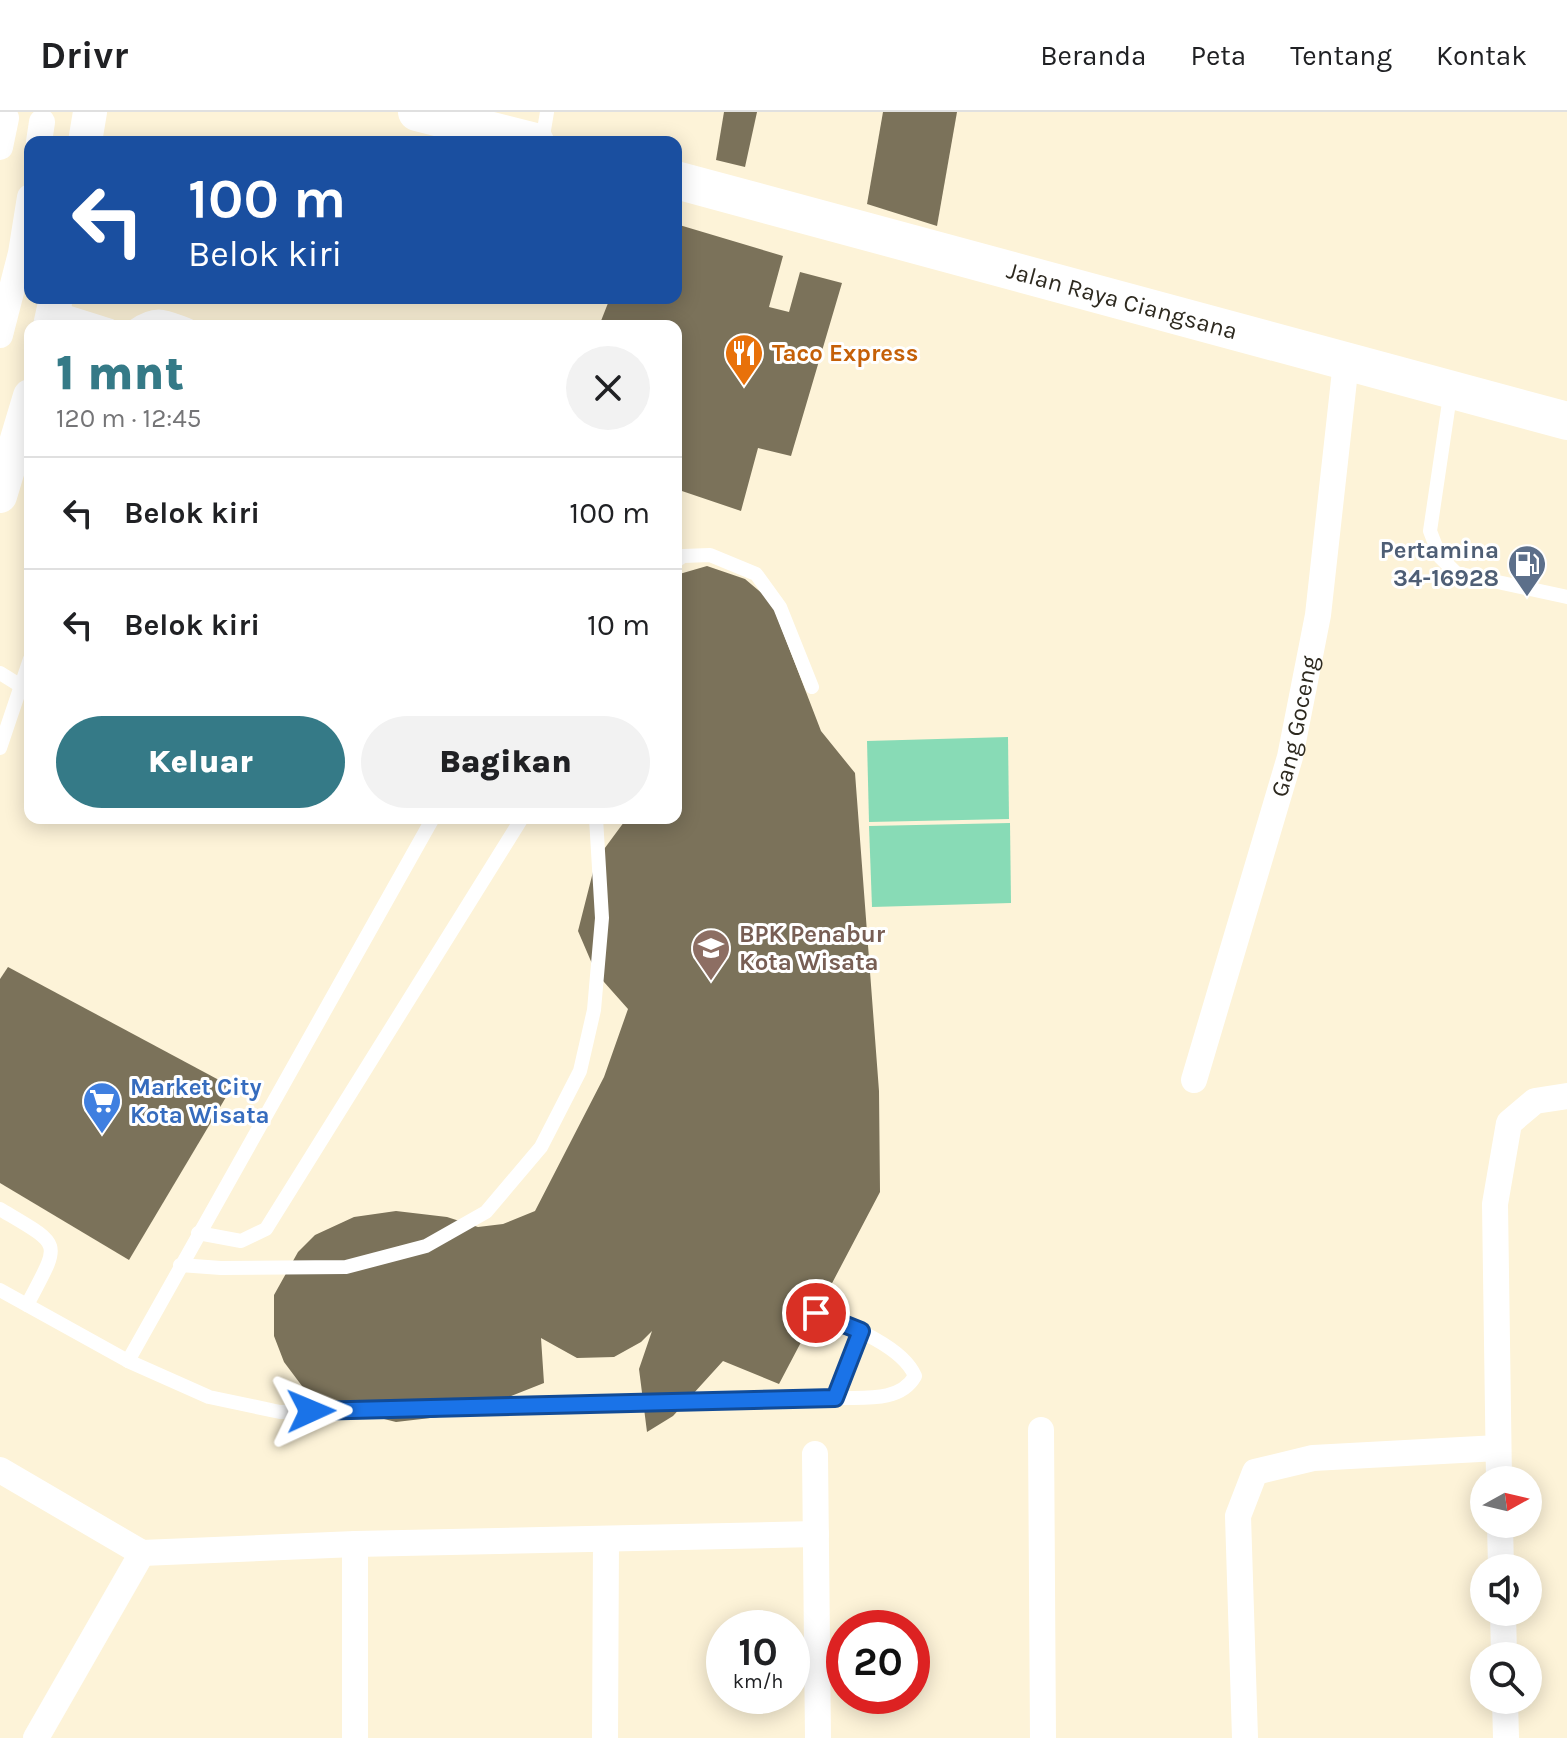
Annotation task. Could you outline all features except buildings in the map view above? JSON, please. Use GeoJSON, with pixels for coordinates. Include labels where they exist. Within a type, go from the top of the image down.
{"type":"FeatureCollection","features":[{"type":"Feature","properties":{"kind":"main road"},"geometry":{"type":"LineString","coordinates":[[417,112],[511,136]]}},
{"type":"Feature","properties":{"kind":"main road","name":"Jalan Raya Ciangsana"},"geometry":{"type":"LineString","coordinates":[[682,182],[1567,421]]}},
{"type":"Feature","properties":{"kind":"street"},"geometry":{"type":"LineString","coordinates":[[0,147],[6,118]]}},
{"type":"Feature","properties":{"kind":"street"},"geometry":{"type":"LineString","coordinates":[[0,335],[24,234]]}},
{"type":"Feature","properties":{"kind":"street","name":"Gang Goceng"},"geometry":{"type":"LineString","coordinates":[[1194,1080],[1290,757],[1318,615],[1346,362]]}},
{"type":"Feature","properties":{"kind":"street"},"geometry":{"type":"LineString","coordinates":[[0,496],[24,442]]}},
{"type":"Feature","properties":{"kind":"street"},"geometry":{"type":"LineString","coordinates":[[1499,1466],[1495,1204],[1509,1123],[1535,1101],[1567,1096]]}},
{"type":"Feature","properties":{"kind":"street"},"geometry":{"type":"LineString","coordinates":[[1041,1430],[1043,1738]]}},
{"type":"Feature","properties":{"kind":"street"},"geometry":{"type":"LineString","coordinates":[[1245,1738],[1238,1516],[1255,1472],[1313,1458],[1498,1448]]}},
{"type":"Feature","properties":{"kind":"street"},"geometry":{"type":"LineString","coordinates":[[815,1454],[818,1738]]}},
{"type":"Feature","properties":{"kind":"street"},"geometry":{"type":"LineString","coordinates":[[0,1470],[142,1553],[355,1544],[816,1534]]}},
{"type":"Feature","properties":{"kind":"street"},"geometry":{"type":"LineString","coordinates":[[605,1738],[606,1540]]}},
{"type":"Feature","properties":{"kind":"street"},"geometry":{"type":"LineString","coordinates":[[355,1544],[355,1738]]}},
{"type":"Feature","properties":{"kind":"street"},"geometry":{"type":"LineString","coordinates":[[36,1738],[142,1553]]}},
{"type":"Feature","properties":{"kind":"street"},"geometry":{"type":"LineString","coordinates":[[335,1738],[354,1711]]}},
{"type":"Feature","properties":{"kind":"street"},"geometry":{"type":"LineString","coordinates":[[1505,1714],[1506,1738]]}},
{"type":"Feature","properties":{"kind":"lane"},"geometry":{"type":"LineString","coordinates":[[543,136],[547,112]]}},
{"type":"Feature","properties":{"kind":"lane"},"geometry":{"type":"LineString","coordinates":[[142,320],[159,315],[173,320]]}},
{"type":"Feature","properties":{"kind":"lane"},"geometry":{"type":"LineString","coordinates":[[53,316],[76,320]]}},
{"type":"Feature","properties":{"kind":"lane"},"geometry":{"type":"LineString","coordinates":[[1451,388],[1430,531],[1440,557],[1456,573],[1567,597]]}},
{"type":"Feature","properties":{"kind":"lane"},"geometry":{"type":"LineString","coordinates":[[682,557],[710,555],[756,574],[780,607],[812,687]]}},
{"type":"Feature","properties":{"kind":"lane"},"geometry":{"type":"LineString","coordinates":[[0,673],[21,686]]}},
{"type":"Feature","properties":{"kind":"lane"},"geometry":{"type":"LineString","coordinates":[[0,748],[24,677]]}},
{"type":"Feature","properties":{"kind":"lane"},"geometry":{"type":"LineString","coordinates":[[128,1361],[430,824]]}},
{"type":"Feature","properties":{"kind":"lane"},"geometry":{"type":"LineString","coordinates":[[198,1233],[241,1241],[266,1229],[518,824]]}},
{"type":"Feature","properties":{"kind":"lane"},"geometry":{"type":"LineString","coordinates":[[180,1265],[221,1268],[346,1267],[426,1246],[486,1212],[541,1147],[580,1071],[594,1010],[602,918],[596,824]]}},
{"type":"Feature","properties":{"kind":"lane"},"geometry":{"type":"LineString","coordinates":[[0,1209],[45,1236],[51,1245],[53,1255],[27,1305]]}},
{"type":"Feature","properties":{"kind":"lane"},"geometry":{"type":"LineString","coordinates":[[0,1290],[128,1361],[209,1397],[280,1412],[835,1398],[899,1392],[909,1386],[915,1376],[910,1363],[861,1331],[816,1313]]}},
{"type":"Feature","properties":{"kind":"lane"},"geometry":{"type":"LineString","coordinates":[[835,1398],[861,1331]]}},
{"type":"Feature","properties":{"kind":"green space"},"geometry":{"type":"Polygon","coordinates":[[[1008,737],[1009,819],[869,822],[867,741],[1008,737]]]}},
{"type":"Feature","properties":{"kind":"green space"},"geometry":{"type":"Polygon","coordinates":[[[1010,823],[1011,903],[872,907],[869,826],[1010,823]]]}},
{"type":"Feature","properties":{"kind":"place","name":"Taco Express"},"geometry":{"type":"Point","coordinates":[744,387]}},
{"type":"Feature","properties":{"kind":"place","name":"Pertamina 34-16928"},"geometry":{"type":"Point","coordinates":[1527,598]}},
{"type":"Feature","properties":{"kind":"place","name":"BPK Penabur Kota Wisata"},"geometry":{"type":"Point","coordinates":[711,982]}},
{"type":"Feature","properties":{"kind":"place","name":"Market City Kota Wisata"},"geometry":{"type":"Point","coordinates":[102,1135]}},
{"type":"Feature","properties":{"kind":"route"},"geometry":{"type":"LineString","coordinates":[[311,1411],[835,1398],[861,1331],[816,1313]]}}]}
